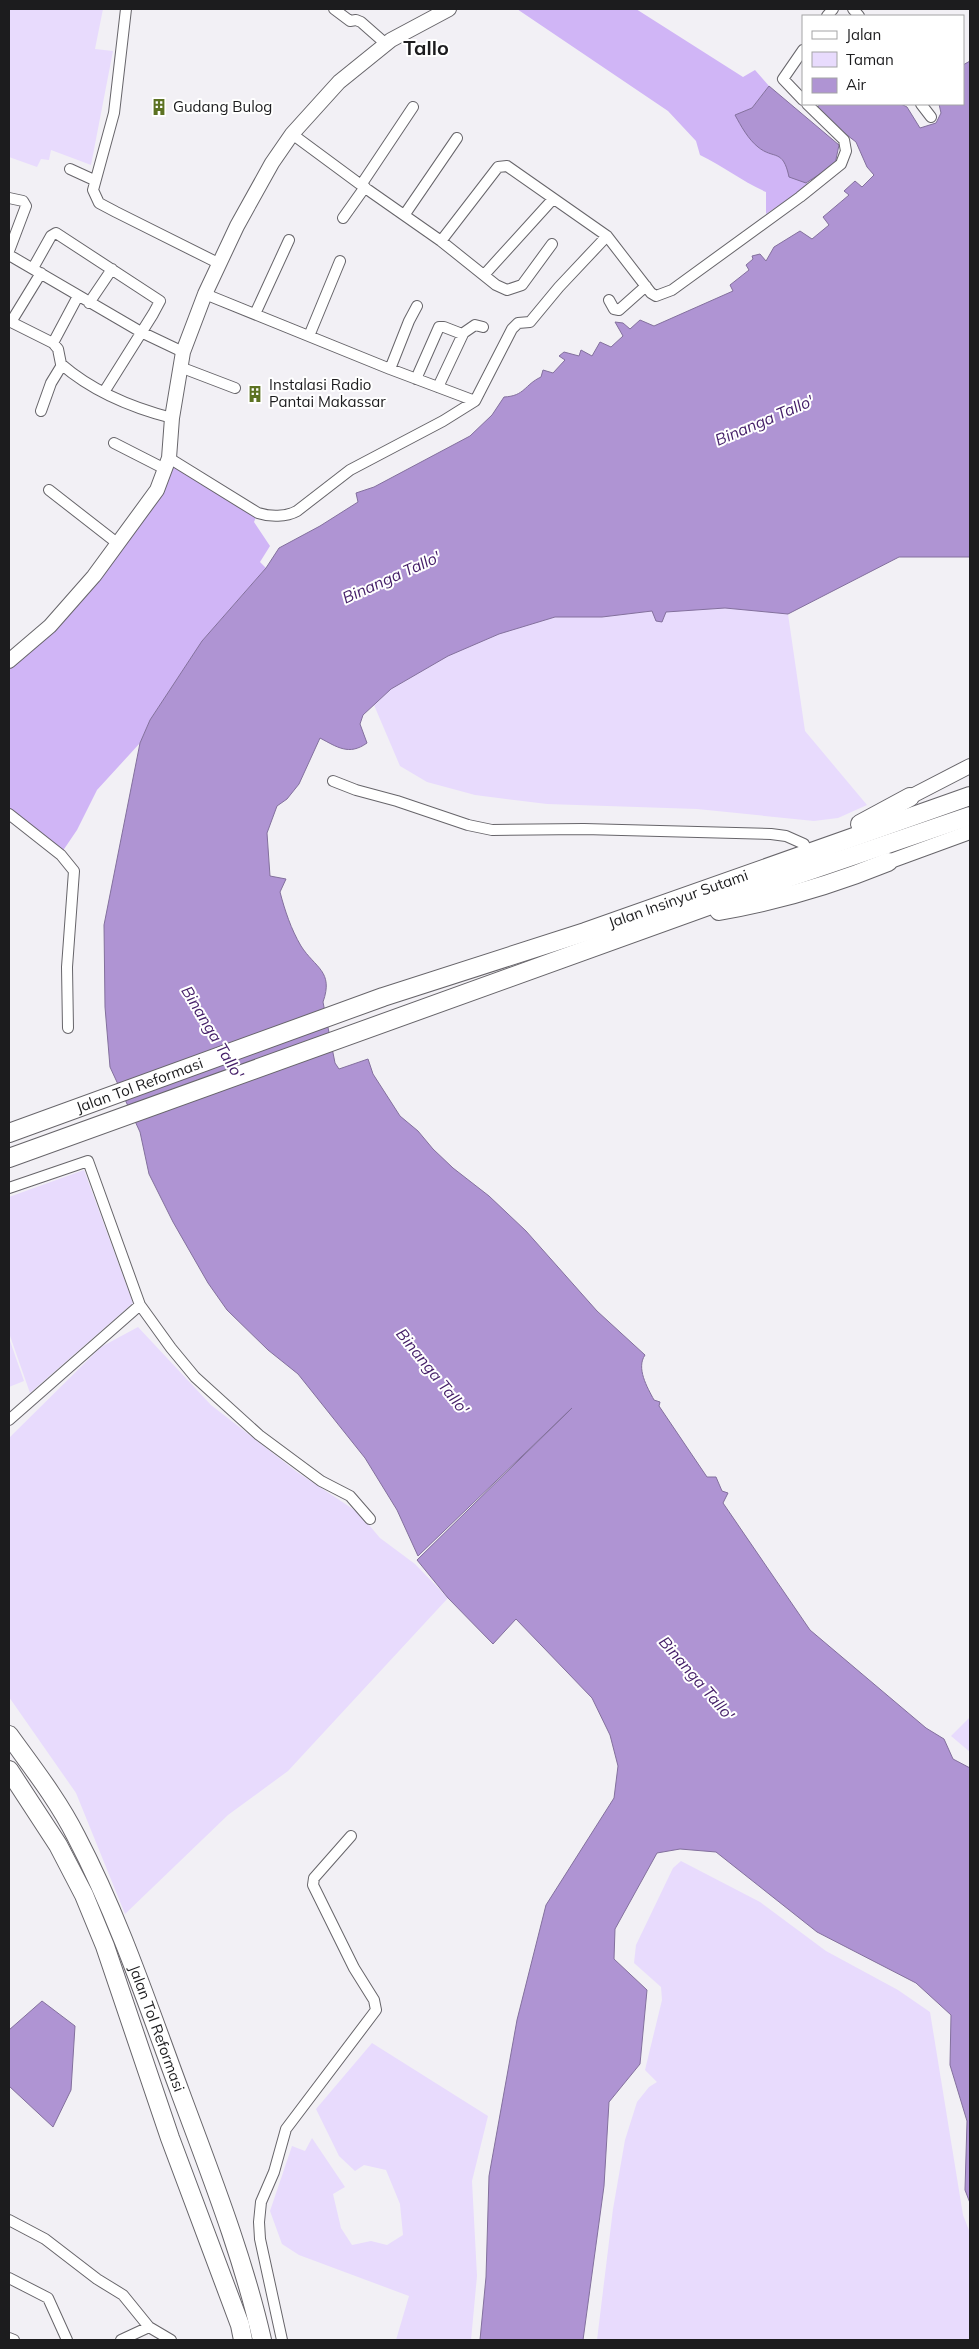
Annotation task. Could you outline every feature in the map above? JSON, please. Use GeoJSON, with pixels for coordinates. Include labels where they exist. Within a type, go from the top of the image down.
{"type":"FeatureCollection","features":[{"type":"Feature","properties":{"kind":"highway"},"geometry":{"type":"LineString","coordinates":[[814,850],[910,796]]}},
{"type":"Feature","properties":{"kind":"highway","name":"Jalan Insinyur Sutami"},"geometry":{"type":"LineString","coordinates":[[383,997],[586,932],[970,796]]}},
{"type":"Feature","properties":{"kind":"highway","name":"Jalan Insinyur Sutami"},"geometry":{"type":"LineString","coordinates":[[394,1020],[664,922],[970,816]]}},
{"type":"Feature","properties":{"kind":"highway"},"geometry":{"type":"LineString","coordinates":[[664,922],[762,903],[853,876],[888,862]]}},
{"type":"Feature","properties":{"kind":"highway","name":"Jalan Tol Reformasi"},"geometry":{"type":"LineString","coordinates":[[9,1133],[383,997]]}},
{"type":"Feature","properties":{"kind":"highway","name":"Jalan Tol Reformasi"},"geometry":{"type":"LineString","coordinates":[[13,1157],[394,1020]]}},
{"type":"Feature","properties":{"kind":"highway","name":"Jalan Tol Reformasi"},"geometry":{"type":"LineString","coordinates":[[9,1735],[46,1786],[76,1835],[122,1937],[226,2222],[262,2340]]}},
{"type":"Feature","properties":{"kind":"highway","name":"Jalan Tol Reformasi"},"geometry":{"type":"LineString","coordinates":[[9,1770],[58,1845],[84,1895],[105,1946],[170,2138],[240,2326],[243,2340]]}},
{"type":"Feature","properties":{"kind":"street"},"geometry":{"type":"LineString","coordinates":[[126,9],[114,113],[94,180],[93,193],[99,203],[151,231],[220,264]]}},
{"type":"Feature","properties":{"kind":"street"},"geometry":{"type":"LineString","coordinates":[[334,9],[350,21],[356,20],[361,22],[386,44]]}},
{"type":"Feature","properties":{"kind":"street"},"geometry":{"type":"LineString","coordinates":[[9,661],[50,626],[94,576],[117,543],[153,498],[167,463],[183,352],[205,294],[256,189],[292,134],[339,82],[386,44],[405,31],[449,9]]}},
{"type":"Feature","properties":{"kind":"street"},"geometry":{"type":"LineString","coordinates":[[802,51],[783,78],[802,99]]}},
{"type":"Feature","properties":{"kind":"street"},"geometry":{"type":"LineString","coordinates":[[441,241],[500,166],[507,166],[607,236],[655,296],[672,290],[800,197],[841,164],[846,151],[844,140],[808,105]]}},
{"type":"Feature","properties":{"kind":"street"},"geometry":{"type":"LineString","coordinates":[[922,105],[931,117]]}},
{"type":"Feature","properties":{"kind":"street"},"geometry":{"type":"LineString","coordinates":[[343,218],[413,107]]}},
{"type":"Feature","properties":{"kind":"street"},"geometry":{"type":"LineString","coordinates":[[292,134],[405,214],[504,290],[518,288],[552,244]]}},
{"type":"Feature","properties":{"kind":"street"},"geometry":{"type":"LineString","coordinates":[[405,214],[457,138]]}},
{"type":"Feature","properties":{"kind":"street"},"geometry":{"type":"LineString","coordinates":[[70,169],[94,180]]}},
{"type":"Feature","properties":{"kind":"street"},"geometry":{"type":"LineString","coordinates":[[9,198],[25,202],[26,207],[9,253],[89,303],[141,332],[183,352]]}},
{"type":"Feature","properties":{"kind":"street"},"geometry":{"type":"LineString","coordinates":[[484,275],[553,199]]}},
{"type":"Feature","properties":{"kind":"street"},"geometry":{"type":"LineString","coordinates":[[41,411],[52,383],[62,365],[58,349],[53,343],[10,322],[37,270],[51,236],[56,233],[160,300],[104,392]]}},
{"type":"Feature","properties":{"kind":"street"},"geometry":{"type":"LineString","coordinates":[[114,443],[167,463],[258,513],[270,516],[290,514],[297,511],[350,470],[475,401],[512,329],[517,324],[530,322],[559,287],[607,236]]}},
{"type":"Feature","properties":{"kind":"street"},"geometry":{"type":"LineString","coordinates":[[255,314],[289,240]]}},
{"type":"Feature","properties":{"kind":"street"},"geometry":{"type":"LineString","coordinates":[[309,336],[340,261]]}},
{"type":"Feature","properties":{"kind":"street"},"geometry":{"type":"LineString","coordinates":[[89,303],[112,269]]}},
{"type":"Feature","properties":{"kind":"street"},"geometry":{"type":"LineString","coordinates":[[609,300],[614,309],[619,310],[646,286]]}},
{"type":"Feature","properties":{"kind":"street"},"geometry":{"type":"LineString","coordinates":[[205,294],[390,370],[475,401]]}},
{"type":"Feature","properties":{"kind":"street"},"geometry":{"type":"LineString","coordinates":[[53,343],[78,296]]}},
{"type":"Feature","properties":{"kind":"street"},"geometry":{"type":"LineString","coordinates":[[390,370],[409,321],[417,306]]}},
{"type":"Feature","properties":{"kind":"street"},"geometry":{"type":"LineString","coordinates":[[438,387],[464,334],[476,324],[483,327]]}},
{"type":"Feature","properties":{"kind":"street"},"geometry":{"type":"LineString","coordinates":[[416,379],[439,327],[464,334]]}},
{"type":"Feature","properties":{"kind":"street"},"geometry":{"type":"LineString","coordinates":[[62,365],[104,392],[144,410],[172,418]]}},
{"type":"Feature","properties":{"kind":"street"},"geometry":{"type":"LineString","coordinates":[[180,367],[235,388]]}},
{"type":"Feature","properties":{"kind":"street"},"geometry":{"type":"LineString","coordinates":[[48,490],[117,543]]}},
{"type":"Feature","properties":{"kind":"street"},"geometry":{"type":"LineString","coordinates":[[910,796],[970,766]]}},
{"type":"Feature","properties":{"kind":"street"},"geometry":{"type":"LineString","coordinates":[[333,781],[468,825],[492,830],[584,829],[771,834],[799,842],[814,850]]}},
{"type":"Feature","properties":{"kind":"street"},"geometry":{"type":"LineString","coordinates":[[9,814],[61,855],[74,871],[67,967],[68,1028]]}},
{"type":"Feature","properties":{"kind":"street"},"geometry":{"type":"LineString","coordinates":[[888,862],[970,832]]}},
{"type":"Feature","properties":{"kind":"street"},"geometry":{"type":"LineString","coordinates":[[9,1188],[88,1161],[140,1305],[171,1348],[208,1389],[259,1435],[321,1481],[350,1496],[370,1519]]}},
{"type":"Feature","properties":{"kind":"street"},"geometry":{"type":"LineString","coordinates":[[9,1420],[140,1305]]}},
{"type":"Feature","properties":{"kind":"street"},"geometry":{"type":"LineString","coordinates":[[282,2340],[260,2239],[261,2202],[274,2172],[286,2128],[376,2010],[374,2000],[354,1968],[312,1881],[351,1836]]}},
{"type":"Feature","properties":{"kind":"street"},"geometry":{"type":"LineString","coordinates":[[9,2220],[45,2239],[123,2295],[150,2326],[171,2340]]}},
{"type":"Feature","properties":{"kind":"street"},"geometry":{"type":"LineString","coordinates":[[9,2278],[48,2298],[66,2340]]}},
{"type":"Feature","properties":{"kind":"street"},"geometry":{"type":"LineString","coordinates":[[121,2340],[150,2326]]}},
{"type":"Feature","properties":{"kind":"street"},"geometry":{"type":"LineString","coordinates":[[9,2338],[14,2340]]}},
{"type":"Feature","properties":{"kind":"green space"},"geometry":{"type":"Polygon","coordinates":[[[9,9],[103,9],[95,49],[113,51],[91,165],[51,150],[49,160],[41,159],[37,167],[9,157],[9,9]]]}},
{"type":"Feature","properties":{"kind":"green space"},"geometry":{"type":"Polygon","coordinates":[[[725,608],[788,614],[805,731],[867,805],[838,818],[814,821],[697,809],[547,804],[475,795],[427,782],[400,766],[374,705],[391,689],[448,656],[499,634],[555,617],[602,617],[652,611],[725,608]]]}},
{"type":"Feature","properties":{"kind":"green space"},"geometry":{"type":"Polygon","coordinates":[[[84,1170],[133,1303],[30,1393],[9,1333],[9,1197],[84,1170]]]}},
{"type":"Feature","properties":{"kind":"green space"},"geometry":{"type":"Polygon","coordinates":[[[138,1327],[211,1405],[297,1472],[359,1513],[380,1538],[415,1564],[448,1598],[288,1771],[228,1815],[125,1914],[76,1793],[9,1697],[9,1438],[101,1347],[138,1327]]]}},
{"type":"Feature","properties":{"kind":"green space"},"geometry":{"type":"Polygon","coordinates":[[[9,1338],[24,1381],[9,1387],[9,1338]]]}},
{"type":"Feature","properties":{"kind":"green space"},"geometry":{"type":"Polygon","coordinates":[[[970,1717],[970,1752],[951,1736],[970,1717]]]}},
{"type":"Feature","properties":{"kind":"green space"},"geometry":{"type":"Polygon","coordinates":[[[681,1861],[760,1902],[826,1951],[898,1990],[930,2012],[963,2215],[970,2233],[970,2340],[597,2340],[613,2209],[625,2140],[637,2102],[649,2087],[657,2082],[645,2070],[662,2000],[661,1987],[634,1963],[636,1945],[673,1868],[681,1861]]]}},
{"type":"Feature","properties":{"kind":"green space"},"geometry":{"type":"Polygon","coordinates":[[[372,2043],[488,2116],[472,2181],[477,2276],[471,2340],[396,2340],[409,2296],[299,2255],[282,2244],[270,2211],[292,2146],[305,2151],[312,2138],[345,2187],[333,2194],[341,2228],[352,2245],[371,2241],[387,2245],[403,2235],[400,2204],[386,2170],[364,2165],[355,2171],[339,2156],[316,2109],[372,2043]]]}},
{"type":"Feature","properties":{"kind":"shaded area"},"geometry":{"type":"Polygon","coordinates":[[[517,9],[636,9],[743,77],[755,70],[769,86],[752,108],[736,115],[759,148],[779,155],[787,166],[809,185],[766,214],[766,192],[700,155],[696,141],[668,111],[517,9]]]}},
{"type":"Feature","properties":{"kind":"shaded area"},"geometry":{"type":"Polygon","coordinates":[[[173,464],[256,517],[254,522],[270,546],[260,562],[266,568],[202,641],[150,720],[140,743],[97,790],[77,830],[58,858],[9,821],[9,669],[61,624],[90,590],[128,538],[173,464]]]}},
{"type":"Feature","properties":{"kind":"water","name":"Binanga Tallo'"},"geometry":{"type":"Polygon","coordinates":[[[970,61],[970,557],[899,557],[788,614],[725,608],[666,612],[662,622],[656,621],[652,611],[602,617],[555,617],[499,634],[448,656],[391,689],[363,715],[360,724],[367,743],[361,747],[349,750],[343,749],[320,738],[299,784],[287,799],[277,806],[267,833],[270,876],[286,879],[280,892],[294,933],[306,953],[325,976],[326,992],[323,1002],[335,1063],[339,1069],[368,1059],[373,1074],[400,1116],[418,1131],[453,1168],[489,1196],[526,1231],[597,1311],[645,1355],[642,1372],[654,1400],[660,1402],[659,1406],[707,1477],[716,1477],[722,1491],[728,1493],[723,1503],[810,1630],[926,1728],[944,1739],[953,1759],[970,1768],[970,2203],[965,2190],[967,2121],[950,2065],[951,2015],[916,1983],[817,1932],[716,1852],[680,1849],[657,1853],[615,1929],[614,1959],[647,1990],[640,2064],[609,2102],[604,2186],[583,2340],[480,2340],[486,2277],[489,2176],[517,2020],[546,1905],[614,1798],[618,1766],[610,1735],[592,1698],[516,1619],[493,1644],[448,1598],[417,1560],[572,1408],[418,1556],[397,1510],[365,1458],[298,1374],[268,1350],[227,1310],[208,1283],[173,1222],[149,1174],[140,1132],[110,1067],[105,1007],[104,925],[140,743],[150,720],[202,641],[266,568],[279,548],[320,526],[358,502],[356,493],[374,487],[470,436],[492,415],[504,397],[516,395],[541,377],[543,370],[553,373],[565,360],[559,356],[564,352],[579,356],[581,350],[592,356],[600,342],[611,347],[623,336],[615,322],[623,323],[630,329],[640,320],[654,326],[733,291],[730,285],[749,270],[746,265],[753,259],[752,256],[760,254],[766,261],[774,247],[800,231],[812,239],[829,225],[823,217],[849,195],[844,191],[855,181],[862,187],[874,175],[867,167],[856,142],[834,125],[817,108],[819,105],[903,105],[907,107],[920,128],[936,123],[941,113],[939,105],[964,105],[964,64],[970,61]]]}},
{"type":"Feature","properties":{"kind":"water"},"geometry":{"type":"Polygon","coordinates":[[[769,86],[839,145],[835,164],[806,183],[789,177],[787,168],[781,158],[764,151],[754,144],[735,115],[752,108],[769,86]]]}},
{"type":"Feature","properties":{"kind":"water"},"geometry":{"type":"Polygon","coordinates":[[[42,2001],[75,2026],[71,2090],[53,2127],[9,2086],[9,2030],[42,2001]]]}},
{"type":"Feature","properties":{"kind":"place","name":"Gudang Bulog"},"geometry":{"type":"Point","coordinates":[159,107]}},
{"type":"Feature","properties":{"kind":"place","name":"Instalasi Radio Pantai Makassar"},"geometry":{"type":"Point","coordinates":[255,394]}},
{"type":"Feature","properties":{"kind":"district","name":"Tallo"},"geometry":{"type":"Point","coordinates":[426,48]}}]}
